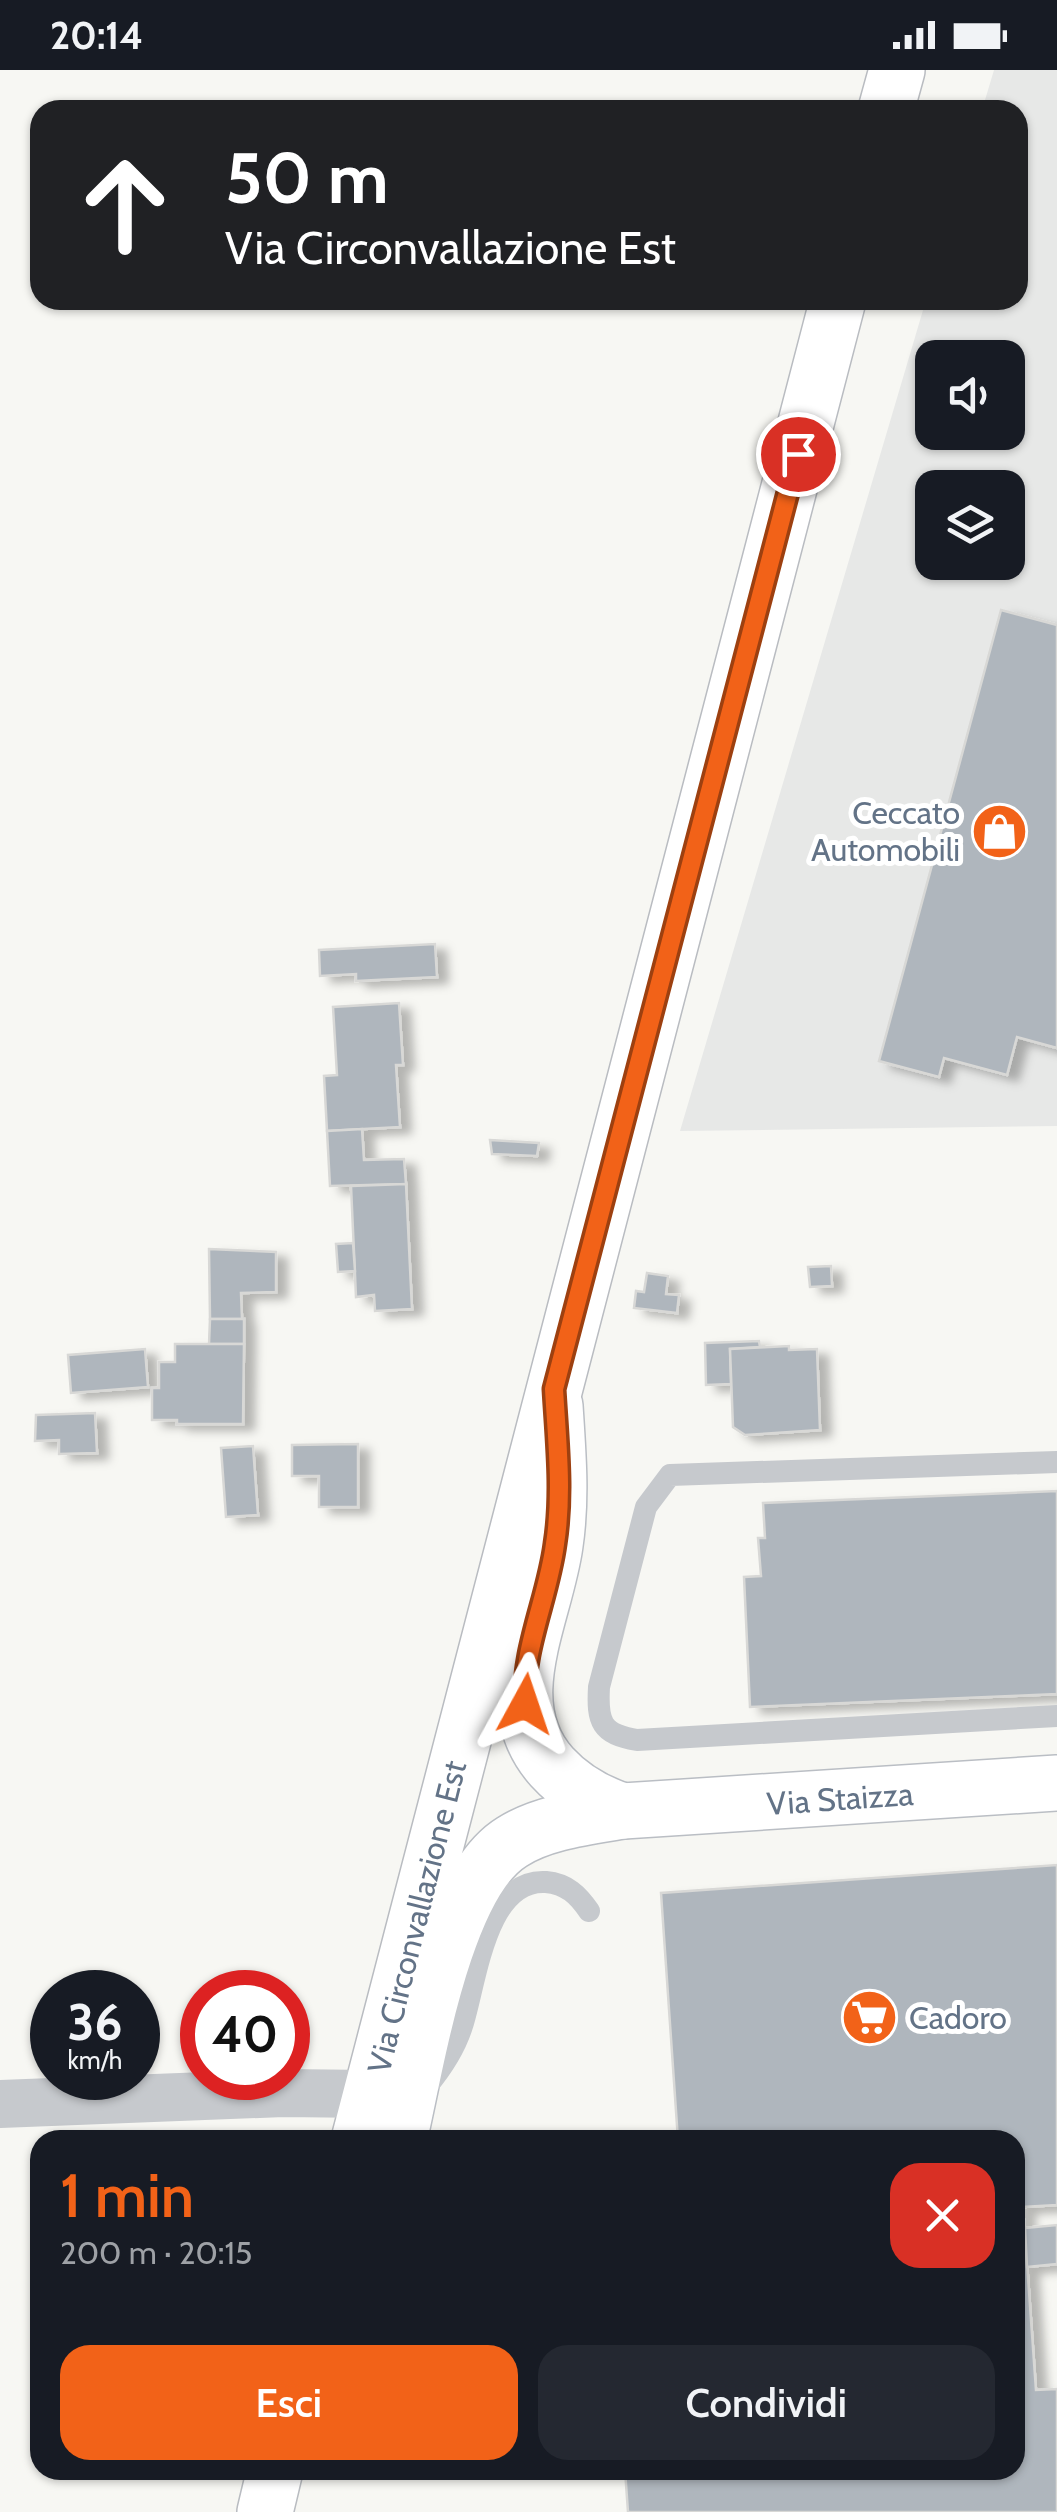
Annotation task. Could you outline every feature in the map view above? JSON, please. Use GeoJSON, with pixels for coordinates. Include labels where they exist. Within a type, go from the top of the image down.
{"type":"FeatureCollection","features":[{"type":"Feature","properties":{"kind":"main road"},"geometry":{"type":"LineString","coordinates":[[889,100],[897,70]]}},
{"type":"Feature","properties":{"kind":"main road","name":"Via Circonvallazione Est"},"geometry":{"type":"LineString","coordinates":[[384,2122],[460,1751],[835,310]]}},
{"type":"Feature","properties":{"kind":"main road","name":"Via Staizza"},"geometry":{"type":"LineString","coordinates":[[554,1389],[559,1516],[526,1672],[525,1704],[538,1748],[558,1774],[587,1796],[623,1810]]}},
{"type":"Feature","properties":{"kind":"main road","name":"Via Staizza"},"geometry":{"type":"LineString","coordinates":[[384,2122],[450,1934],[477,1876],[513,1840],[581,1818],[623,1810],[1057,1783]]}},
{"type":"Feature","properties":{"kind":"main road"},"geometry":{"type":"LineString","coordinates":[[265,2512],[273,2480]]}},
{"type":"Feature","properties":{"kind":"street"},"geometry":{"type":"LineString","coordinates":[[0,2104],[283,2094],[384,2122]]}},
{"type":"Feature","properties":{"kind":"lane"},"geometry":{"type":"LineString","coordinates":[[1057,1462],[670,1475],[646,1507],[599,1687],[598,1710],[605,1727],[615,1737],[638,1740],[1057,1716]]}},
{"type":"Feature","properties":{"kind":"lane"},"geometry":{"type":"LineString","coordinates":[[384,2122],[449,2056],[462,2028],[492,1922],[507,1896],[525,1884],[549,1882],[570,1889],[590,1911]]}},
{"type":"Feature","properties":{"kind":"shaded area"},"geometry":{"type":"Polygon","coordinates":[[[994,70],[1057,70],[1057,1126],[680,1131],[923,310],[1028,310],[1028,100],[985,100],[994,70]]]}},
{"type":"Feature","properties":{"kind":"building","name":"Ceccato Automobili"},"geometry":{"type":"Polygon","coordinates":[[[1001,610],[1057,625],[1057,1048],[1017,1037],[1007,1075],[944,1058],[939,1077],[879,1061],[1001,610]]]}},
{"type":"Feature","properties":{"kind":"building"},"geometry":{"type":"Polygon","coordinates":[[[435,944],[437,977],[356,981],[356,974],[320,976],[319,950],[435,944]]]}},
{"type":"Feature","properties":{"kind":"building"},"geometry":{"type":"Polygon","coordinates":[[[399,1003],[403,1065],[396,1065],[400,1127],[327,1131],[324,1076],[337,1075],[333,1007],[399,1003]]]}},
{"type":"Feature","properties":{"kind":"building"},"geometry":{"type":"Polygon","coordinates":[[[362,1129],[364,1160],[404,1159],[406,1184],[330,1186],[327,1131],[362,1129]]]}},
{"type":"Feature","properties":{"kind":"building"},"geometry":{"type":"Polygon","coordinates":[[[490,1140],[539,1143],[537,1156],[492,1154],[490,1140]]]}},
{"type":"Feature","properties":{"kind":"building"},"geometry":{"type":"Polygon","coordinates":[[[406,1184],[412,1309],[375,1311],[374,1295],[356,1297],[351,1186],[406,1184]]]}},
{"type":"Feature","properties":{"kind":"building"},"geometry":{"type":"Polygon","coordinates":[[[353,1243],[355,1271],[338,1272],[336,1244],[353,1243]]]}},
{"type":"Feature","properties":{"kind":"building"},"geometry":{"type":"Polygon","coordinates":[[[209,1249],[276,1252],[276,1292],[241,1293],[242,1319],[210,1319],[209,1249]]]}},
{"type":"Feature","properties":{"kind":"building"},"geometry":{"type":"Polygon","coordinates":[[[831,1266],[832,1286],[810,1287],[808,1267],[831,1266]]]}},
{"type":"Feature","properties":{"kind":"building"},"geometry":{"type":"Polygon","coordinates":[[[647,1273],[668,1276],[666,1294],[679,1295],[677,1313],[634,1308],[636,1291],[644,1292],[647,1273]]]}},
{"type":"Feature","properties":{"kind":"building"},"geometry":{"type":"Polygon","coordinates":[[[210,1319],[244,1319],[244,1344],[209,1344],[210,1319]]]}},
{"type":"Feature","properties":{"kind":"building"},"geometry":{"type":"Polygon","coordinates":[[[759,1341],[760,1347],[730,1349],[731,1384],[706,1385],[705,1343],[759,1341]]]}},
{"type":"Feature","properties":{"kind":"building"},"geometry":{"type":"Polygon","coordinates":[[[175,1344],[244,1344],[243,1424],[152,1420],[152,1388],[159,1388],[159,1362],[175,1362],[175,1344]]]}},
{"type":"Feature","properties":{"kind":"building"},"geometry":{"type":"Polygon","coordinates":[[[789,1346],[789,1350],[817,1349],[820,1430],[745,1435],[733,1427],[730,1349],[789,1346]]]}},
{"type":"Feature","properties":{"kind":"building"},"geometry":{"type":"Polygon","coordinates":[[[145,1349],[148,1387],[71,1393],[68,1355],[145,1349]]]}},
{"type":"Feature","properties":{"kind":"building"},"geometry":{"type":"Polygon","coordinates":[[[95,1413],[97,1453],[59,1454],[59,1440],[35,1441],[36,1415],[95,1413]]]}},
{"type":"Feature","properties":{"kind":"building"},"geometry":{"type":"Polygon","coordinates":[[[358,1444],[358,1507],[319,1507],[319,1476],[292,1476],[292,1445],[358,1444]]]}},
{"type":"Feature","properties":{"kind":"building"},"geometry":{"type":"Polygon","coordinates":[[[253,1446],[258,1515],[226,1517],[221,1448],[253,1446]]]}},
{"type":"Feature","properties":{"kind":"building"},"geometry":{"type":"Polygon","coordinates":[[[1057,1491],[1057,1694],[750,1707],[744,1577],[761,1576],[758,1538],[765,1538],[763,1503],[1057,1491]]]}},
{"type":"Feature","properties":{"kind":"building"},"geometry":{"type":"Polygon","coordinates":[[[1057,1865],[1057,2205],[1025,2207],[1025,2130],[677,2130],[661,1893],[1057,1865]]]}},
{"type":"Feature","properties":{"kind":"building"},"geometry":{"type":"Polygon","coordinates":[[[1057,2225],[1057,2264],[1027,2267],[1025,2228],[1057,2225]]]}},
{"type":"Feature","properties":{"kind":"building"},"geometry":{"type":"Polygon","coordinates":[[[1025,2235],[1036,2390],[1057,2389],[1057,2512],[628,2512],[626,2480],[1025,2480],[1025,2235]]]}},
{"type":"Feature","properties":{"kind":"place","name":"Ceccato Automobili"},"geometry":{"type":"Point","coordinates":[999,831]}},
{"type":"Feature","properties":{"kind":"place","name":"Cadoro"},"geometry":{"type":"Point","coordinates":[870,2018]}},
{"type":"Feature","properties":{"kind":"route"},"geometry":{"type":"LineString","coordinates":[[525,1704],[526,1672],[549,1578],[559,1516],[554,1389],[798,454]]}}]}
